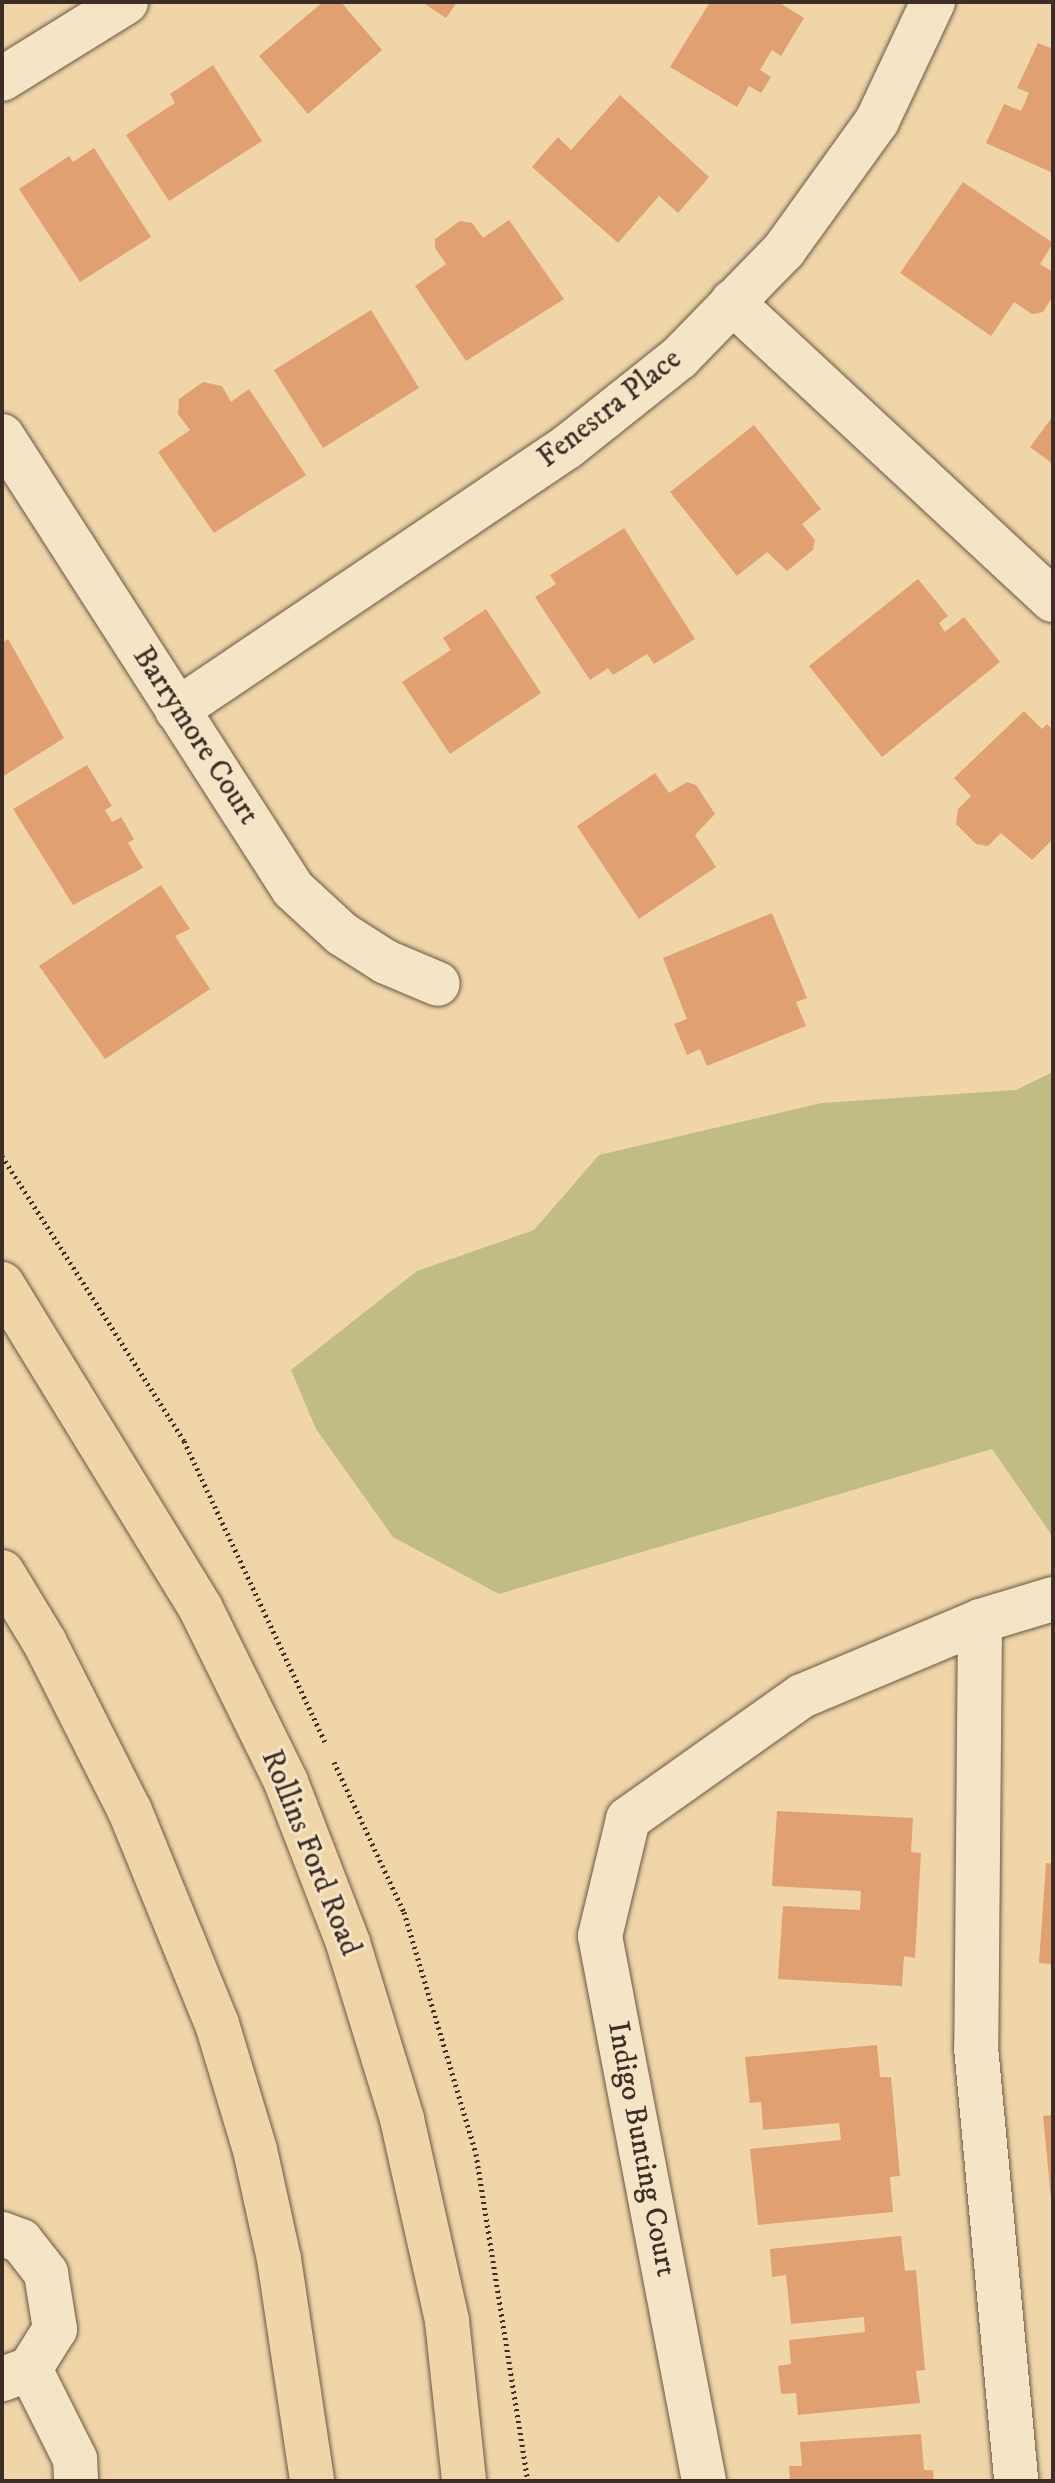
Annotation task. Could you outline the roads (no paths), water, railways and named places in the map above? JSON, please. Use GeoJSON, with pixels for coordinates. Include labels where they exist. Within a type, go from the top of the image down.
{"type":"FeatureCollection","features":[{"type":"Feature","properties":{"kind":"main road","name":"Rollins Ford Road"},"geometry":{"type":"LineString","coordinates":[[2,1284],[201,1609],[286,1782],[348,1943],[402,2119],[447,2321],[464,2481]]}},
{"type":"Feature","properties":{"kind":"main road"},"geometry":{"type":"LineString","coordinates":[[2,1572],[45,1643],[130,1811],[217,2024],[255,2150],[279,2259],[312,2481]]}},
{"type":"Feature","properties":{"kind":"street"},"geometry":{"type":"LineString","coordinates":[[2,79],[126,2]]}},
{"type":"Feature","properties":{"kind":"street","name":"Fenestra Place"},"geometry":{"type":"LineString","coordinates":[[177,710],[567,447],[679,358],[784,250],[877,121],[933,2]]}},
{"type":"Feature","properties":{"kind":"street"},"geometry":{"type":"LineString","coordinates":[[732,302],[1053,600]]}},
{"type":"Feature","properties":{"kind":"street","name":"Barrymore Court"},"geometry":{"type":"LineString","coordinates":[[2,436],[293,889],[342,934],[386,962],[438,984]]}},
{"type":"Feature","properties":{"kind":"street"},"geometry":{"type":"LineString","coordinates":[[1016,2481],[976,2047],[980,1621],[1053,1599]]}},
{"type":"Feature","properties":{"kind":"street","name":"Indigo Bunting Court"},"geometry":{"type":"LineString","coordinates":[[704,2481],[600,1936],[628,1819],[802,1696],[980,1621]]}},
{"type":"Feature","properties":{"kind":"street"},"geometry":{"type":"LineString","coordinates":[[2,2234],[21,2241],[46,2273],[55,2329],[16,2374],[75,2459],[76,2481]]}}]}
